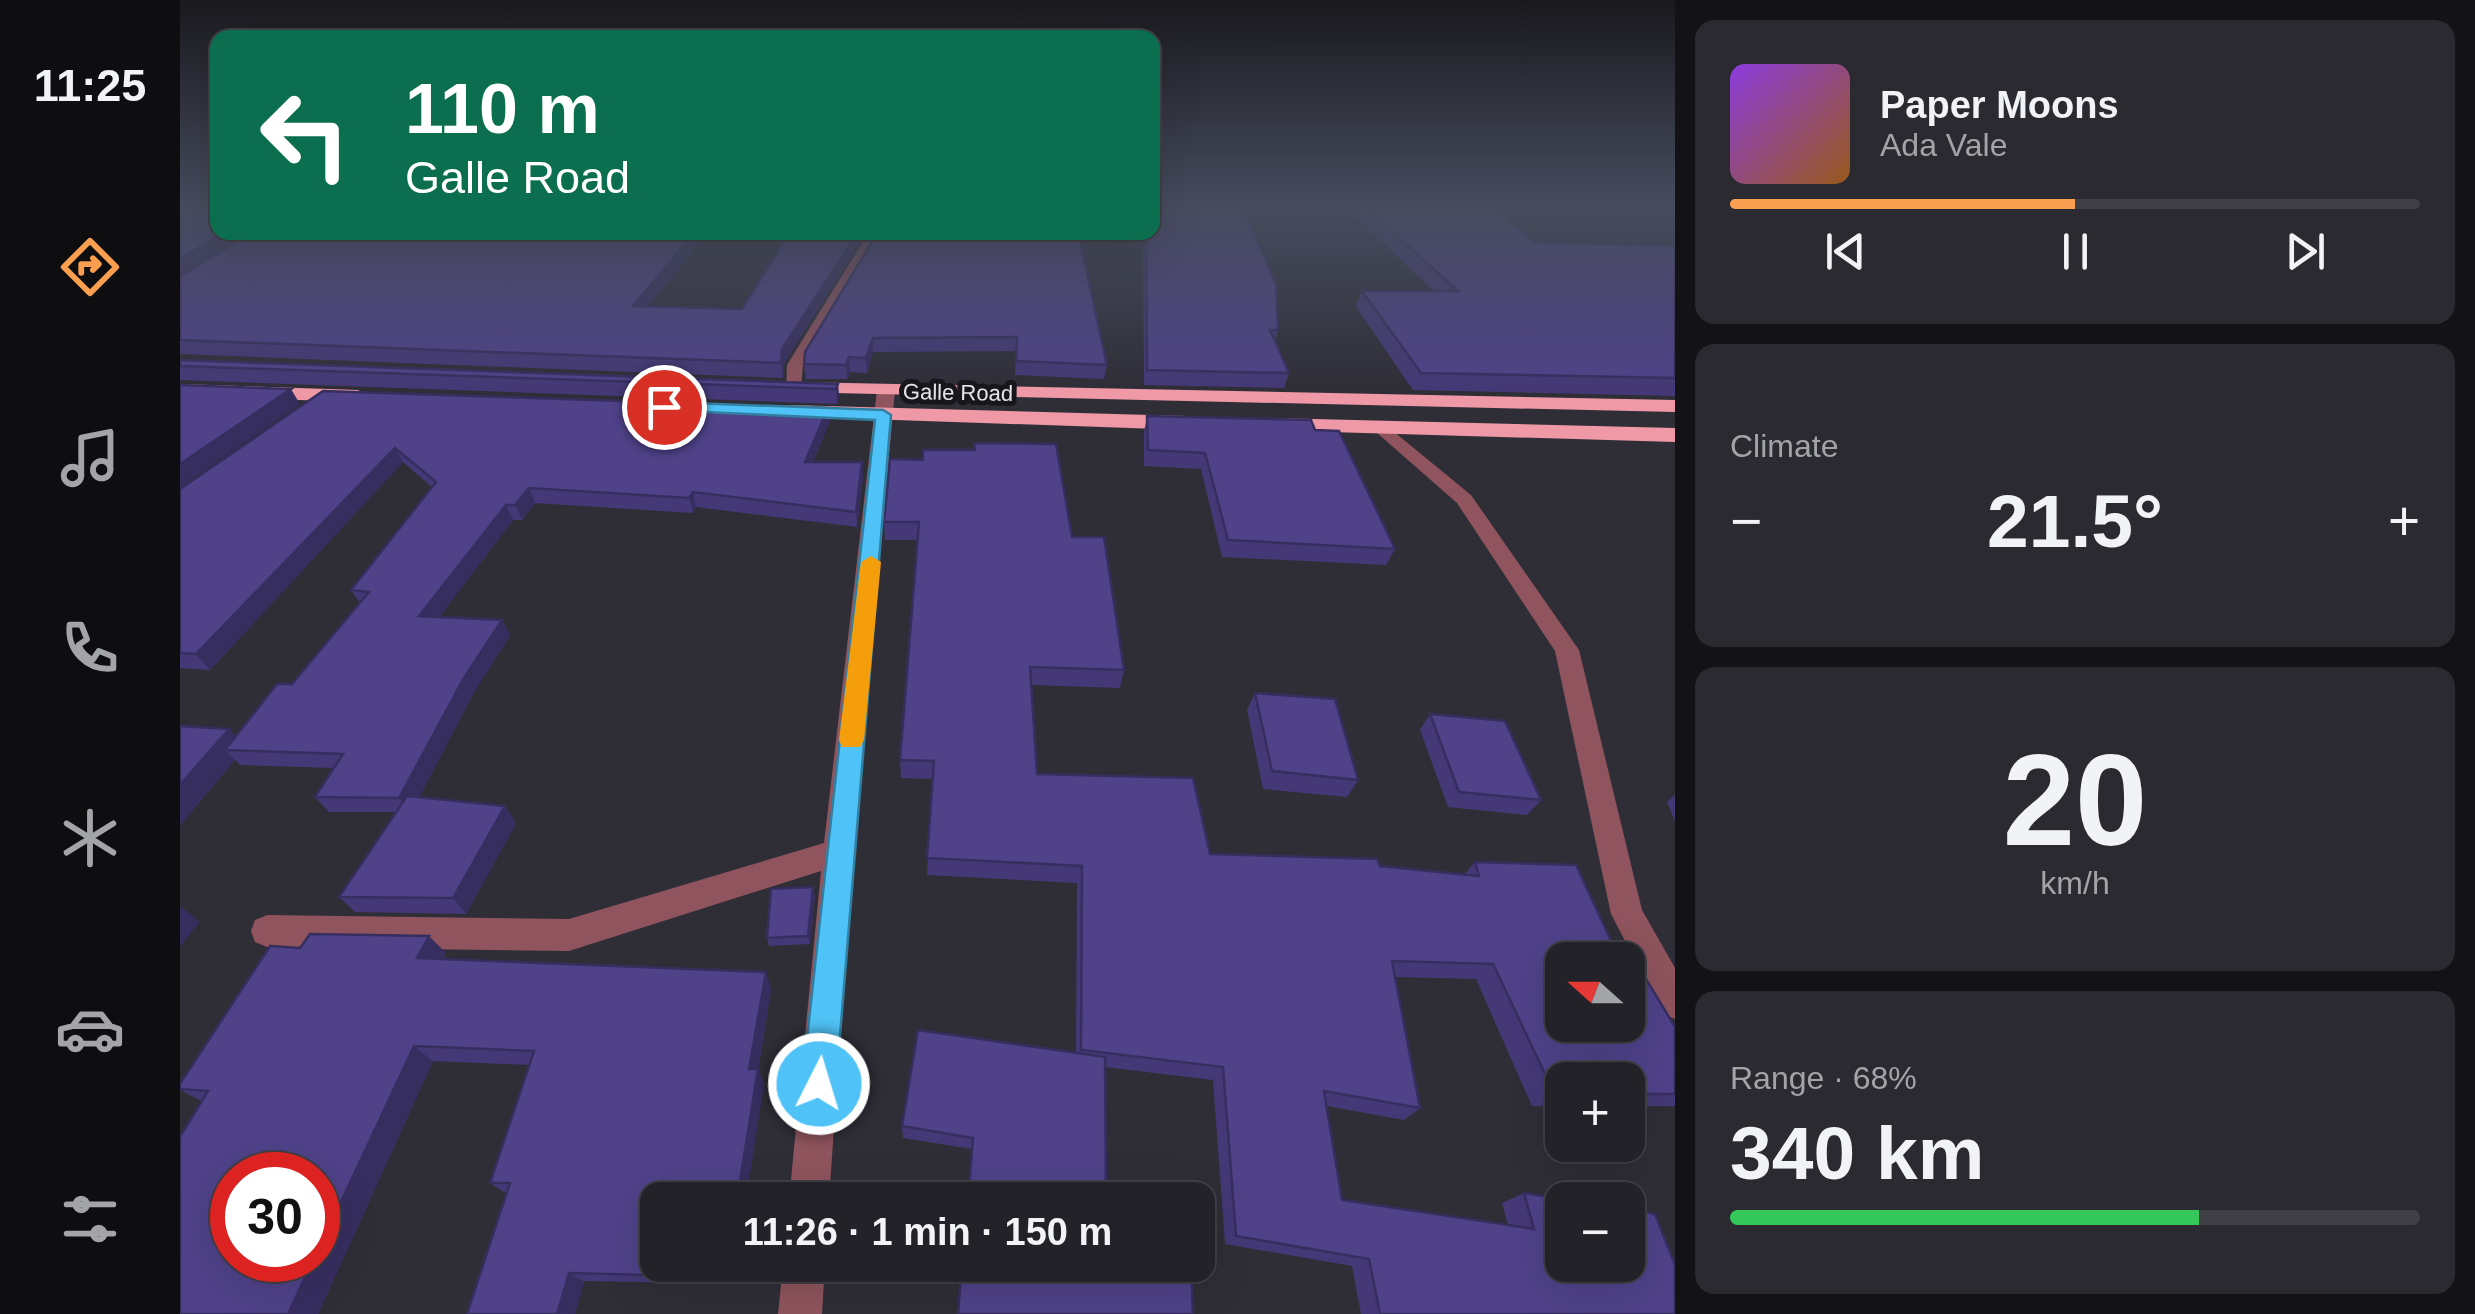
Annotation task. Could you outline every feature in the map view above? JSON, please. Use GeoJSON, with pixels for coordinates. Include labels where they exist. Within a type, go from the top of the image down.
{"type":"FeatureCollection","features":[{"type":"Feature","properties":{"kind":"highway","name":"Galle Road"},"geometry":{"type":"LineString","coordinates":[[782,388],[885,403],[1203,423]]}},
{"type":"Feature","properties":{"kind":"highway"},"geometry":{"type":"LineString","coordinates":[[180,390],[386,397]]}},
{"type":"Feature","properties":{"kind":"highway","name":"Galle Road"},"geometry":{"type":"LineString","coordinates":[[757,410],[885,403],[1675,406]]}},
{"type":"Feature","properties":{"kind":"highway"},"geometry":{"type":"LineString","coordinates":[[1243,424],[1675,435]]}},
{"type":"Feature","properties":{"kind":"street"},"geometry":{"type":"LineString","coordinates":[[782,388],[855,266]]}},
{"type":"Feature","properties":{"kind":"street"},"geometry":{"type":"LineString","coordinates":[[298,417],[328,395]]}},
{"type":"Feature","properties":{"kind":"street"},"geometry":{"type":"LineString","coordinates":[[811,1182],[838,852],[885,403]]}},
{"type":"Feature","properties":{"kind":"street"},"geometry":{"type":"LineString","coordinates":[[1382,428],[1464,499],[1567,650],[1627,914],[1675,1002]]}},
{"type":"Feature","properties":{"kind":"street"},"geometry":{"type":"LineString","coordinates":[[267,931],[569,935],[838,852]]}},
{"type":"Feature","properties":{"kind":"street"},"geometry":{"type":"LineString","coordinates":[[800,1314],[803,1282]]}},
{"type":"Feature","properties":{"kind":"building"},"geometry":{"type":"Polygon","coordinates":[[[197,266],[666,266],[633,306],[742,309],[769,266],[836,266],[782,349],[781,363],[180,340],[180,277],[197,266]]]}},
{"type":"Feature","properties":{"kind":"building"},"geometry":{"type":"Polygon","coordinates":[[[857,266],[1085,266],[1107,365],[1016,361],[1017,337],[873,338],[866,358],[849,357],[846,365],[804,364],[805,352],[857,266]]]}},
{"type":"Feature","properties":{"kind":"building"},"geometry":{"type":"Polygon","coordinates":[[[1146,266],[1268,266],[1276,284],[1278,330],[1270,330],[1289,373],[1147,370],[1146,266]]]}},
{"type":"Feature","properties":{"kind":"building"},"geometry":{"type":"Polygon","coordinates":[[[1431,266],[1675,266],[1675,378],[1421,373],[1362,291],[1458,291],[1431,266]]]}},
{"type":"Feature","properties":{"kind":"building"},"geometry":{"type":"Polygon","coordinates":[[[180,360],[838,384],[836,389],[180,366],[180,360]]]}},
{"type":"Feature","properties":{"kind":"building"},"geometry":{"type":"Polygon","coordinates":[[[180,385],[291,389],[180,464],[180,385]]]}},
{"type":"Feature","properties":{"kind":"building"},"geometry":{"type":"Polygon","coordinates":[[[323,391],[828,408],[805,462],[862,462],[856,512],[693,492],[689,498],[529,488],[515,505],[506,505],[419,616],[502,620],[464,678],[399,798],[315,797],[343,754],[225,750],[277,684],[292,684],[369,592],[351,590],[436,482],[395,448],[196,654],[180,653],[180,489],[323,391]]]}},
{"type":"Feature","properties":{"kind":"building"},"geometry":{"type":"Polygon","coordinates":[[[1147,416],[1311,420],[1315,430],[1339,431],[1395,549],[1228,540],[1205,453],[1148,450],[1147,416]]]}},
{"type":"Feature","properties":{"kind":"building"},"geometry":{"type":"Polygon","coordinates":[[[974,443],[1056,444],[1072,537],[1104,537],[1124,670],[1030,667],[1037,774],[1193,778],[1210,854],[1377,859],[1380,866],[1479,876],[1475,862],[1576,865],[1612,942],[1545,942],[1545,1042],[1645,1042],[1646,979],[1675,1027],[1675,1094],[1645,1094],[1645,1062],[1545,1062],[1545,1074],[1493,964],[1392,961],[1420,1108],[1324,1091],[1342,1200],[1534,1229],[1524,1193],[1545,1196],[1545,1282],[1645,1282],[1645,1212],[1655,1214],[1675,1265],[1675,1314],[1380,1314],[1369,1259],[1236,1236],[1223,1067],[1081,1050],[1082,866],[927,858],[934,761],[900,760],[919,522],[884,522],[890,459],[923,460],[923,450],[975,450],[974,443]]]}},
{"type":"Feature","properties":{"kind":"building"},"geometry":{"type":"Polygon","coordinates":[[[1255,693],[1335,699],[1358,780],[1272,771],[1255,693]]]}},
{"type":"Feature","properties":{"kind":"building"},"geometry":{"type":"Polygon","coordinates":[[[1430,714],[1505,721],[1541,800],[1459,792],[1430,714]]]}},
{"type":"Feature","properties":{"kind":"building"},"geometry":{"type":"Polygon","coordinates":[[[180,726],[229,729],[180,785],[180,726]]]}},
{"type":"Feature","properties":{"kind":"building"},"geometry":{"type":"Polygon","coordinates":[[[407,796],[505,806],[453,898],[339,897],[407,796]]]}},
{"type":"Feature","properties":{"kind":"building"},"geometry":{"type":"Polygon","coordinates":[[[813,887],[808,936],[767,938],[771,889],[813,887]]]}},
{"type":"Feature","properties":{"kind":"building"},"geometry":{"type":"Polygon","coordinates":[[[310,934],[429,936],[417,958],[766,972],[749,1069],[758,1069],[740,1182],[640,1182],[640,1275],[569,1273],[557,1314],[467,1314],[510,1183],[490,1183],[534,1051],[414,1046],[340,1204],[340,1152],[210,1152],[210,1282],[303,1282],[288,1314],[180,1314],[180,1137],[208,1091],[180,1089],[180,1084],[270,946],[300,948],[310,934]]]}},
{"type":"Feature","properties":{"kind":"building"},"geometry":{"type":"Polygon","coordinates":[[[918,1030],[1105,1057],[1106,1182],[969,1182],[973,1138],[902,1126],[918,1030]]]}},
{"type":"Feature","properties":{"kind":"building"},"geometry":{"type":"Polygon","coordinates":[[[961,1282],[1192,1282],[1193,1314],[958,1314],[961,1282]]]}},
{"type":"Feature","properties":{"kind":"slow traffic"},"geometry":{"type":"LineString","coordinates":[[851,740],[871,562]]}},
{"type":"Feature","properties":{"kind":"route"},"geometry":{"type":"LineString","coordinates":[[664,407],[883,415],[871,561],[838,852],[819,1084]]}}]}
